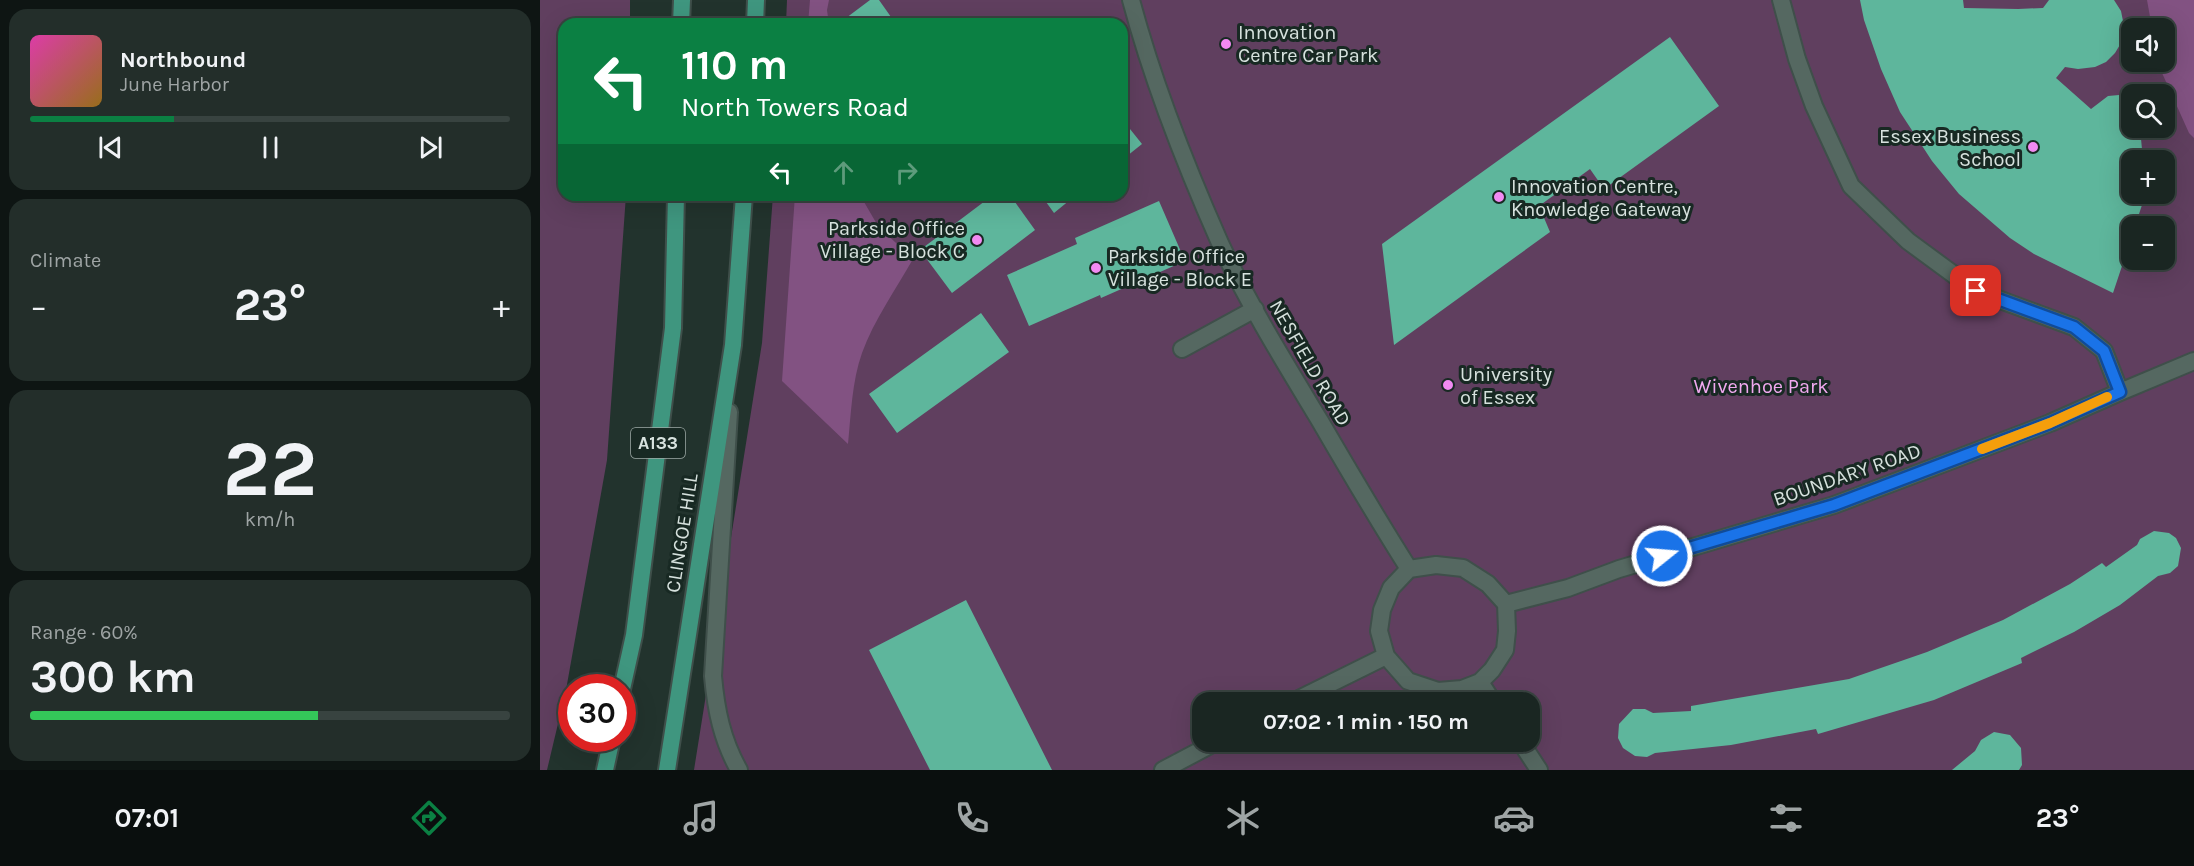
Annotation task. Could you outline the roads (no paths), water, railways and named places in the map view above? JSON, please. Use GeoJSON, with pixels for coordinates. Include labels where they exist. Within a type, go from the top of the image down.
{"type":"FeatureCollection","features":[{"type":"Feature","properties":{"kind":"main road"},"geometry":{"type":"LineString","coordinates":[[681,18],[682,0]]}},
{"type":"Feature","properties":{"kind":"main road"},"geometry":{"type":"LineString","coordinates":[[755,18],[756,0]]}},
{"type":"Feature","properties":{"kind":"main road","name":"CLINGOE HILL"},"geometry":{"type":"LineString","coordinates":[[625,674],[634,635],[673,328],[676,201]]}},
{"type":"Feature","properties":{"kind":"main road","name":"CLINGOE HILL"},"geometry":{"type":"LineString","coordinates":[[667,770],[733,345],[744,201]]}},
{"type":"Feature","properties":{"kind":"main road"},"geometry":{"type":"LineString","coordinates":[[605,770],[609,752]]}},
{"type":"Feature","properties":{"kind":"street","name":"NESFIELD ROAD"},"geometry":{"type":"LineString","coordinates":[[1131,0],[1147,58],[1191,174],[1221,244],[1255,309],[1366,502],[1409,569]]}},
{"type":"Feature","properties":{"kind":"street"},"geometry":{"type":"LineString","coordinates":[[1781,0],[1797,59],[1814,106],[1851,186],[1908,242],[1976,291],[2074,327],[2104,351],[2120,392]]}},
{"type":"Feature","properties":{"kind":"street"},"geometry":{"type":"LineString","coordinates":[[1182,349],[1255,309]]}},
{"type":"Feature","properties":{"kind":"street"},"geometry":{"type":"LineString","coordinates":[[733,345],[713,676],[716,708],[722,735],[739,770]]}},
{"type":"Feature","properties":{"kind":"street","name":"BOUNDARY ROAD"},"geometry":{"type":"LineString","coordinates":[[1506,604],[1568,588],[1619,569],[1834,505],[2050,423],[2194,362]]}},
{"type":"Feature","properties":{"kind":"street"},"geometry":{"type":"LineString","coordinates":[[1436,565],[1463,568],[1488,584],[1506,604],[1507,630],[1504,650],[1492,670],[1480,682],[1461,689],[1438,691],[1408,681],[1386,656],[1379,631],[1382,610],[1391,588],[1409,569],[1436,565]]}},
{"type":"Feature","properties":{"kind":"street"},"geometry":{"type":"LineString","coordinates":[[1313,692],[1386,656]]}},
{"type":"Feature","properties":{"kind":"street"},"geometry":{"type":"LineString","coordinates":[[1480,682],[1486,692]]}},
{"type":"Feature","properties":{"kind":"street"},"geometry":{"type":"LineString","coordinates":[[1162,770],[1197,752]]}},
{"type":"Feature","properties":{"kind":"street"},"geometry":{"type":"LineString","coordinates":[[1527,752],[1539,770]]}},
{"type":"Feature","properties":{"kind":"place","name":"Innovation Centre Car Park"},"geometry":{"type":"Point","coordinates":[1226,44]}},
{"type":"Feature","properties":{"kind":"place","name":"Essex Business School"},"geometry":{"type":"Point","coordinates":[2033,147]}},
{"type":"Feature","properties":{"kind":"place","name":"Innovation Centre, Knowledge Gateway"},"geometry":{"type":"Point","coordinates":[1499,197]}},
{"type":"Feature","properties":{"kind":"place","name":"Parkside Office Village - Block C"},"geometry":{"type":"Point","coordinates":[977,240]}},
{"type":"Feature","properties":{"kind":"place","name":"Parkside Office Village - Block E"},"geometry":{"type":"Point","coordinates":[1096,268]}},
{"type":"Feature","properties":{"kind":"place","name":"University of Essex"},"geometry":{"type":"Point","coordinates":[1448,385]}},
{"type":"Feature","properties":{"kind":"park label","name":"Wivenhoe Park"},"geometry":{"type":"Point","coordinates":[1761,386]}}]}
